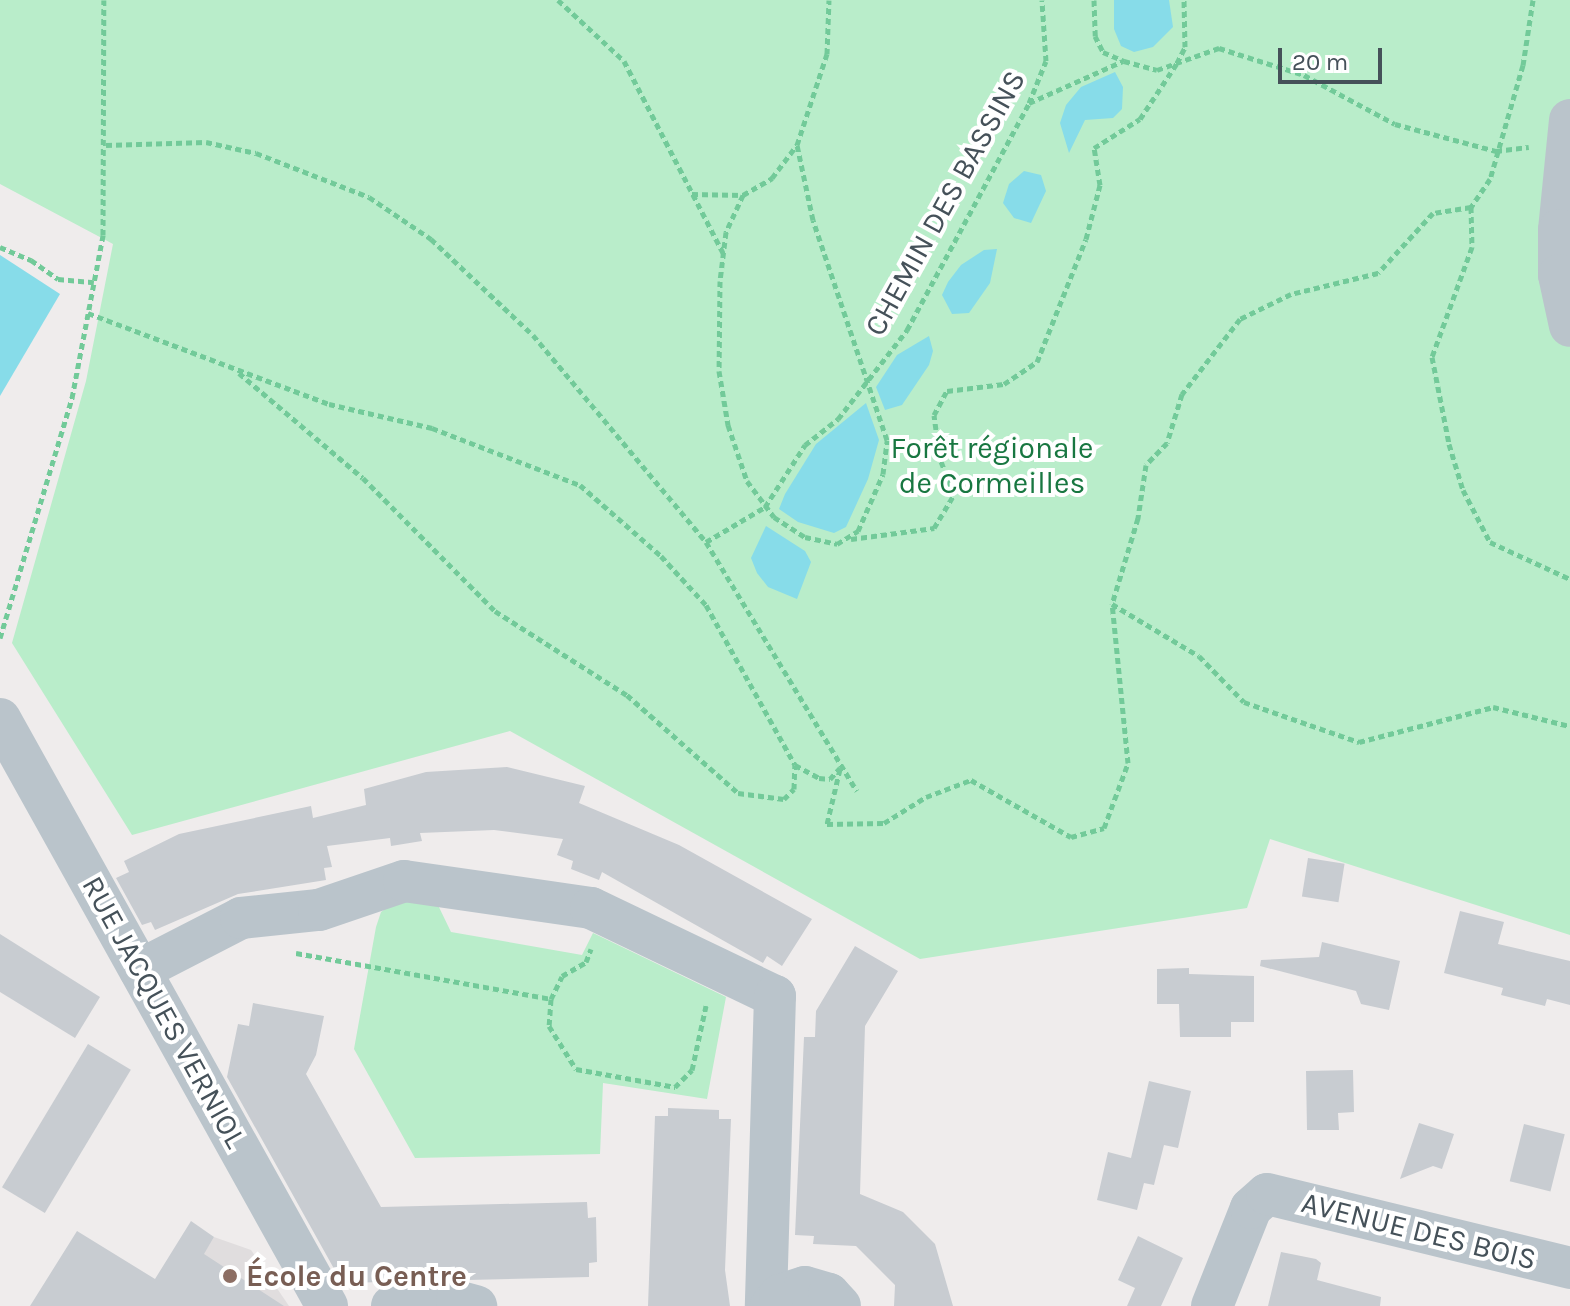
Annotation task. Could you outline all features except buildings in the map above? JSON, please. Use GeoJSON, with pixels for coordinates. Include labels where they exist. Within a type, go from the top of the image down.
{"type":"FeatureCollection","features":[{"type":"Feature","properties":{"kind":"street"},"geometry":{"type":"LineString","coordinates":[[1570,120],[1559,275],[1570,326]]}},
{"type":"Feature","properties":{"kind":"street","name":"RUE JACQUES VERNIOL"},"geometry":{"type":"LineString","coordinates":[[0,719],[327,1306]]}},
{"type":"Feature","properties":{"kind":"street"},"geometry":{"type":"LineString","coordinates":[[140,970],[241,918],[319,910],[404,881],[591,908],[775,996],[768,1306]]}},
{"type":"Feature","properties":{"kind":"street","name":"AVENUE DES BOIS"},"geometry":{"type":"LineString","coordinates":[[1212,1306],[1251,1208],[1267,1194],[1570,1268]]}},
{"type":"Feature","properties":{"kind":"street"},"geometry":{"type":"LineString","coordinates":[[768,1306],[780,1295],[805,1287],[829,1294],[840,1306]]}},
{"type":"Feature","properties":{"kind":"street"},"geometry":{"type":"LineString","coordinates":[[392,1306],[457,1301],[476,1306]]}},
{"type":"Feature","properties":{"kind":"path"},"geometry":{"type":"LineString","coordinates":[[0,638],[48,487],[103,235],[106,145],[104,0]]}},
{"type":"Feature","properties":{"kind":"path"},"geometry":{"type":"LineString","coordinates":[[558,0],[624,61],[724,254]]}},
{"type":"Feature","properties":{"kind":"path"},"geometry":{"type":"LineString","coordinates":[[692,194],[743,195],[772,178],[797,145],[827,54],[829,0]]}},
{"type":"Feature","properties":{"kind":"path","name":"CHEMIN DES BASSINS"},"geometry":{"type":"LineString","coordinates":[[706,542],[765,507],[805,445],[838,419],[907,330],[1029,103],[1046,61],[1042,0]]}},
{"type":"Feature","properties":{"kind":"path"},"geometry":{"type":"LineString","coordinates":[[1094,0],[1095,36],[1103,52],[1124,61],[1157,70],[1219,48],[1304,75],[1395,124],[1496,151]]}},
{"type":"Feature","properties":{"kind":"path"},"geometry":{"type":"LineString","coordinates":[[743,195],[726,232],[719,371],[728,425],[747,481],[765,507],[783,523],[805,537],[824,544],[934,528],[954,495],[940,459],[934,415],[947,391],[1004,384],[1037,362],[1086,239],[1100,185],[1094,148],[1140,119],[1177,63],[1185,47],[1184,0]]}},
{"type":"Feature","properties":{"kind":"path"},"geometry":{"type":"LineString","coordinates":[[1533,0],[1523,65],[1490,179],[1471,207],[1472,247],[1432,357],[1449,444],[1463,490],[1490,542],[1570,579]]}},
{"type":"Feature","properties":{"kind":"path"},"geometry":{"type":"LineString","coordinates":[[1029,103],[1124,61]]}},
{"type":"Feature","properties":{"kind":"path"},"geometry":{"type":"LineString","coordinates":[[106,145],[206,142],[297,167],[369,197],[431,239],[533,335],[706,542],[840,768],[857,791]]}},
{"type":"Feature","properties":{"kind":"path"},"geometry":{"type":"LineString","coordinates":[[797,145],[813,220],[887,440],[883,474],[851,539]]}},
{"type":"Feature","properties":{"kind":"path"},"geometry":{"type":"LineString","coordinates":[[840,768],[827,824],[884,823],[926,797],[971,780],[1071,837],[1104,828],[1128,763],[1112,604],[1138,518],[1146,465],[1167,443],[1182,394],[1240,319],[1291,294],[1378,273],[1433,213],[1471,207]]}},
{"type":"Feature","properties":{"kind":"path"},"geometry":{"type":"LineString","coordinates":[[0,247],[58,279],[94,282]]}},
{"type":"Feature","properties":{"kind":"path"},"geometry":{"type":"LineString","coordinates":[[88,313],[329,404],[432,428],[580,485],[661,556],[706,605],[795,765],[794,789],[784,799],[738,793],[627,695],[495,611],[363,478],[237,371]]}},
{"type":"Feature","properties":{"kind":"path"},"geometry":{"type":"LineString","coordinates":[[1112,604],[1199,656],[1244,702],[1359,742],[1493,707],[1570,726]]}},
{"type":"Feature","properties":{"kind":"path"},"geometry":{"type":"LineString","coordinates":[[795,765],[819,778],[830,779],[840,768]]}},
{"type":"Feature","properties":{"kind":"path"},"geometry":{"type":"LineString","coordinates":[[605,915],[586,962],[566,972],[551,999],[549,1026],[576,1069],[675,1087],[692,1070],[706,1005],[731,975]]}},
{"type":"Feature","properties":{"kind":"path"},"geometry":{"type":"LineString","coordinates":[[281,952],[551,999]]}},
{"type":"Feature","properties":{"kind":"shaded area","name":"École du Centre"},"geometry":{"type":"Polygon","coordinates":[[[214,1237],[251,1250],[289,1306],[171,1306],[214,1237]]]}},
{"type":"Feature","properties":{"kind":"green space","name":"Forêt régionale de Cormeilles"},"geometry":{"type":"Polygon","coordinates":[[[0,0],[1570,0],[1570,935],[1270,839],[1247,908],[920,959],[510,731],[132,835],[12,643],[86,381],[113,244],[0,184],[0,0]]]}},
{"type":"Feature","properties":{"kind":"green space"},"geometry":{"type":"Polygon","coordinates":[[[401,897],[436,901],[451,932],[582,955],[593,933],[726,997],[707,1099],[603,1083],[600,1154],[415,1158],[354,1049],[376,927],[381,912],[401,897]]]}},
{"type":"Feature","properties":{"kind":"water"},"geometry":{"type":"Polygon","coordinates":[[[1114,0],[1169,0],[1173,27],[1153,47],[1134,52],[1121,46],[1114,29],[1114,0]]]}},
{"type":"Feature","properties":{"kind":"water"},"geometry":{"type":"Polygon","coordinates":[[[1115,72],[1123,87],[1122,109],[1113,118],[1085,120],[1069,153],[1060,123],[1066,105],[1081,87],[1115,72]]]}},
{"type":"Feature","properties":{"kind":"water"},"geometry":{"type":"Polygon","coordinates":[[[1024,171],[1041,175],[1046,191],[1031,223],[1014,218],[1003,203],[1009,184],[1024,171]]]}},
{"type":"Feature","properties":{"kind":"water"},"geometry":{"type":"Polygon","coordinates":[[[997,249],[990,283],[969,313],[952,314],[942,295],[948,282],[961,265],[984,250],[997,249]]]}},
{"type":"Feature","properties":{"kind":"water"},"geometry":{"type":"Polygon","coordinates":[[[0,255],[60,294],[0,396],[0,255]]]}},
{"type":"Feature","properties":{"kind":"water"},"geometry":{"type":"Polygon","coordinates":[[[929,336],[933,351],[929,365],[902,405],[885,410],[876,387],[897,355],[929,336]]]}},
{"type":"Feature","properties":{"kind":"water"},"geometry":{"type":"Polygon","coordinates":[[[866,403],[879,440],[868,479],[846,527],[834,533],[798,522],[779,509],[816,444],[866,403]]]}},
{"type":"Feature","properties":{"kind":"water"},"geometry":{"type":"Polygon","coordinates":[[[766,526],[805,551],[811,562],[797,599],[768,587],[757,573],[751,558],[766,526]]]}},
{"type":"Feature","properties":{"kind":"place","name":"École du Centre"},"geometry":{"type":"Point","coordinates":[230,1276]}}]}
